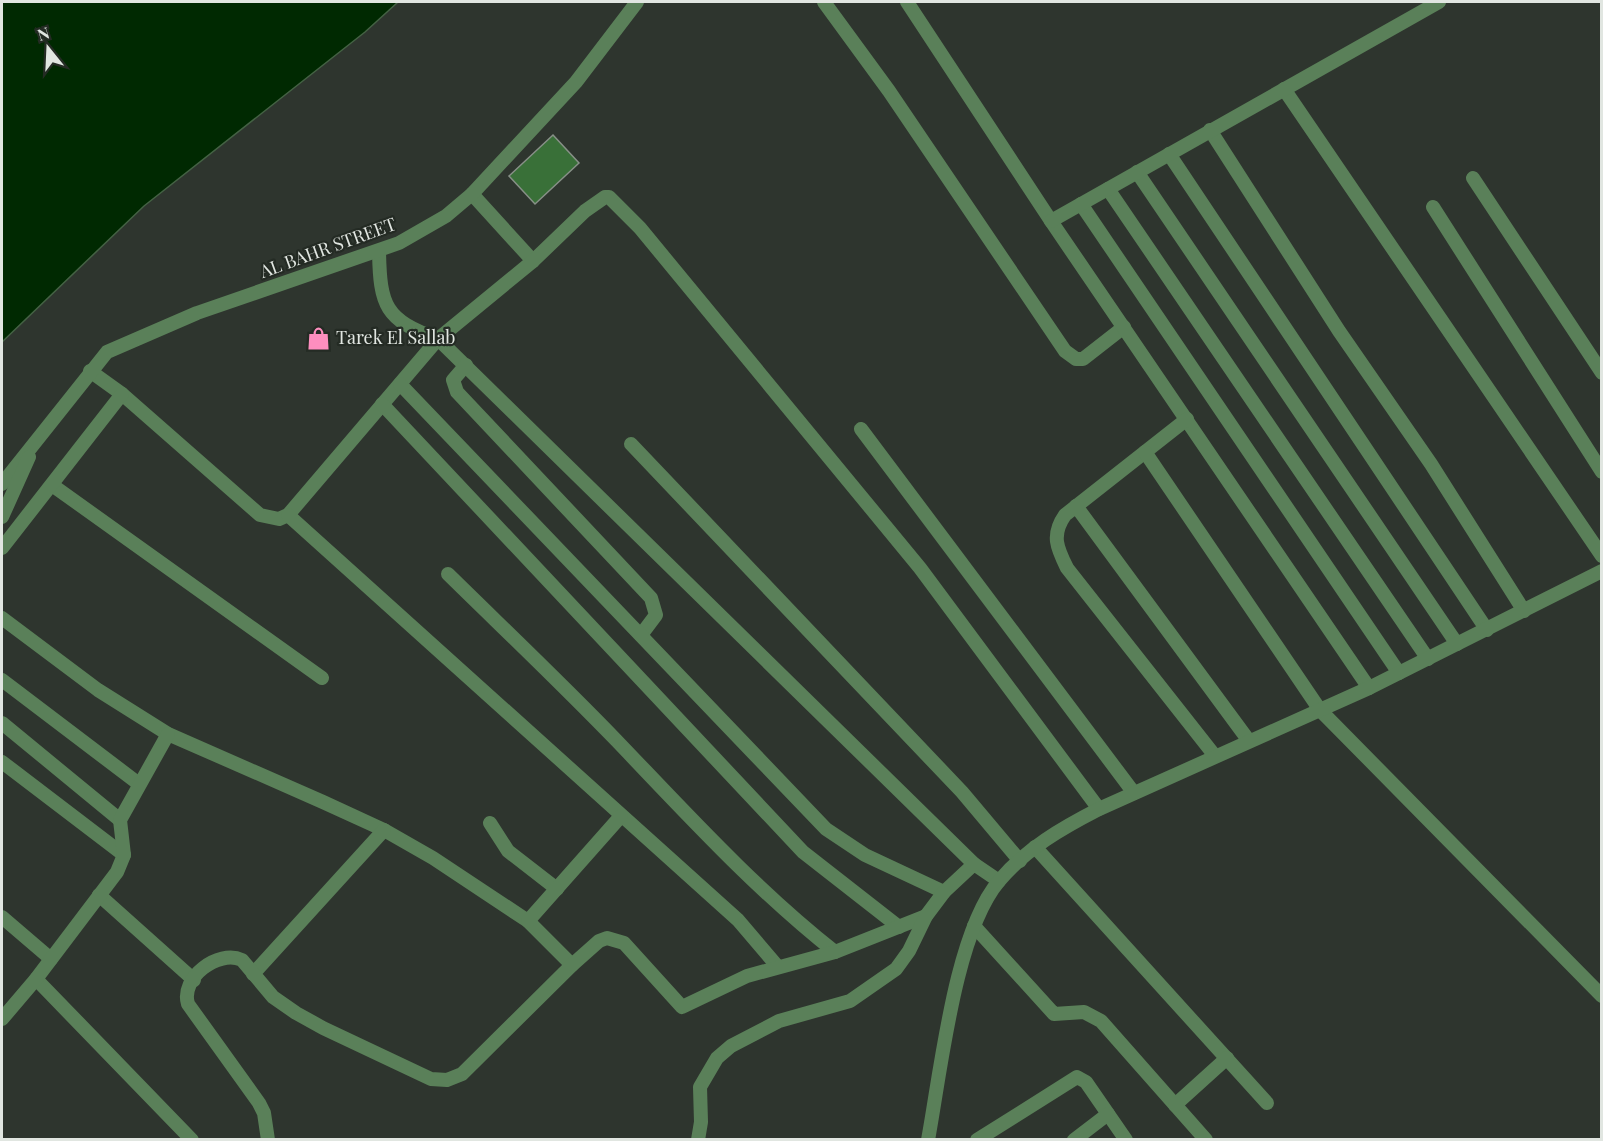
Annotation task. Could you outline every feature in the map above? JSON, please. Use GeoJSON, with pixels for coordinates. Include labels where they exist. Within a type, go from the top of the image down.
{"type":"FeatureCollection","features":[{"type":"Feature","properties":{"kind":"street","name":"AL BAHR STREET"},"geometry":{"type":"LineString","coordinates":[[2,484],[107,352],[138,336],[197,313],[379,251],[422,232],[472,194],[576,82],[637,2]]}},
{"type":"Feature","properties":{"kind":"street"},"geometry":{"type":"LineString","coordinates":[[824,2],[889,91],[1065,351],[1076,359],[1083,359],[1124,327]]}},
{"type":"Feature","properties":{"kind":"street"},"geometry":{"type":"LineString","coordinates":[[907,2],[1051,221],[1369,688]]}},
{"type":"Feature","properties":{"kind":"street"},"geometry":{"type":"LineString","coordinates":[[1051,221],[1439,2]]}},
{"type":"Feature","properties":{"kind":"street"},"geometry":{"type":"LineString","coordinates":[[1284,89],[1602,556]]}},
{"type":"Feature","properties":{"kind":"street"},"geometry":{"type":"LineString","coordinates":[[1210,130],[1339,331],[1431,464],[1524,611]]}},
{"type":"Feature","properties":{"kind":"street"},"geometry":{"type":"LineString","coordinates":[[1169,154],[1487,630]]}},
{"type":"Feature","properties":{"kind":"street"},"geometry":{"type":"LineString","coordinates":[[1137,172],[1458,644]]}},
{"type":"Feature","properties":{"kind":"street"},"geometry":{"type":"LineString","coordinates":[[1473,178],[1602,373]]}},
{"type":"Feature","properties":{"kind":"street"},"geometry":{"type":"LineString","coordinates":[[1108,189],[1428,659]]}},
{"type":"Feature","properties":{"kind":"street"},"geometry":{"type":"LineString","coordinates":[[472,194],[533,261]]}},
{"type":"Feature","properties":{"kind":"street"},"geometry":{"type":"LineString","coordinates":[[90,371],[122,394],[260,515],[279,519],[288,515],[438,339],[533,261],[596,202],[604,197],[616,202],[920,568],[1099,809]]}},
{"type":"Feature","properties":{"kind":"street"},"geometry":{"type":"LineString","coordinates":[[1081,204],[1399,673]]}},
{"type":"Feature","properties":{"kind":"street"},"geometry":{"type":"LineString","coordinates":[[1433,207],[1602,472]]}},
{"type":"Feature","properties":{"kind":"street"},"geometry":{"type":"LineString","coordinates":[[379,251],[380,283],[389,309],[399,321],[438,339],[466,365],[974,864],[999,881]]}},
{"type":"Feature","properties":{"kind":"street"},"geometry":{"type":"LineString","coordinates":[[466,365],[453,380],[457,392],[651,598],[656,615],[641,635]]}},
{"type":"Feature","properties":{"kind":"street"},"geometry":{"type":"LineString","coordinates":[[400,384],[826,829],[865,855],[944,892]]}},
{"type":"Feature","properties":{"kind":"street"},"geometry":{"type":"LineString","coordinates":[[2,548],[122,394]]}},
{"type":"Feature","properties":{"kind":"street"},"geometry":{"type":"LineString","coordinates":[[382,404],[802,852],[899,927]]}},
{"type":"Feature","properties":{"kind":"street"},"geometry":{"type":"LineString","coordinates":[[1187,419],[1065,515],[1057,526],[1055,538],[1067,568],[1215,756]]}},
{"type":"Feature","properties":{"kind":"street"},"geometry":{"type":"LineString","coordinates":[[861,429],[1134,793]]}},
{"type":"Feature","properties":{"kind":"street"},"geometry":{"type":"LineString","coordinates":[[2,517],[37,439]]}},
{"type":"Feature","properties":{"kind":"street"},"geometry":{"type":"LineString","coordinates":[[631,444],[962,792],[1020,861]]}},
{"type":"Feature","properties":{"kind":"street"},"geometry":{"type":"LineString","coordinates":[[1145,452],[1320,710],[1602,996]]}},
{"type":"Feature","properties":{"kind":"street"},"geometry":{"type":"LineString","coordinates":[[52,485],[322,678]]}},
{"type":"Feature","properties":{"kind":"street"},"geometry":{"type":"LineString","coordinates":[[1076,506],[1249,741]]}},
{"type":"Feature","properties":{"kind":"street"},"geometry":{"type":"LineString","coordinates":[[288,515],[738,920],[778,967]]}},
{"type":"Feature","properties":{"kind":"street"},"geometry":{"type":"LineString","coordinates":[[928,1140],[959,974],[974,926],[999,881],[1035,847],[1059,830],[1099,809],[1369,688],[1602,571]]}},
{"type":"Feature","properties":{"kind":"street"},"geometry":{"type":"LineString","coordinates":[[448,574],[561,684],[748,875],[800,925],[835,952]]}},
{"type":"Feature","properties":{"kind":"street"},"geometry":{"type":"LineString","coordinates":[[2,618],[98,690],[168,734],[384,830],[433,858],[528,921],[572,965]]}},
{"type":"Feature","properties":{"kind":"street"},"geometry":{"type":"LineString","coordinates":[[2,680],[139,784]]}},
{"type":"Feature","properties":{"kind":"street"},"geometry":{"type":"LineString","coordinates":[[2,723],[120,820]]}},
{"type":"Feature","properties":{"kind":"street"},"geometry":{"type":"LineString","coordinates":[[4,1010],[36,979],[117,872],[124,855],[120,820],[168,734]]}},
{"type":"Feature","properties":{"kind":"street"},"geometry":{"type":"LineString","coordinates":[[2,762],[124,855]]}},
{"type":"Feature","properties":{"kind":"street"},"geometry":{"type":"LineString","coordinates":[[528,921],[621,816]]}},
{"type":"Feature","properties":{"kind":"street"},"geometry":{"type":"LineString","coordinates":[[490,823],[508,851],[557,889]]}},
{"type":"Feature","properties":{"kind":"street"},"geometry":{"type":"LineString","coordinates":[[253,974],[384,830]]}},
{"type":"Feature","properties":{"kind":"street"},"geometry":{"type":"LineString","coordinates":[[1035,847],[1267,1103]]}},
{"type":"Feature","properties":{"kind":"street"},"geometry":{"type":"LineString","coordinates":[[698,1140],[701,1122],[700,1087],[717,1058],[731,1046],[779,1021],[850,1001],[896,969],[926,916],[944,892],[974,864]]}},
{"type":"Feature","properties":{"kind":"street"},"geometry":{"type":"LineString","coordinates":[[99,895],[194,980]]}},
{"type":"Feature","properties":{"kind":"street"},"geometry":{"type":"LineString","coordinates":[[268,1140],[264,1113],[259,1103],[188,1004],[187,989],[194,980],[207,966],[229,957],[242,960],[273,997],[322,1028],[431,1079],[440,1081],[462,1074],[599,941],[615,938],[624,943],[682,1007],[747,976],[835,952],[926,916]]}},
{"type":"Feature","properties":{"kind":"street"},"geometry":{"type":"LineString","coordinates":[[2,917],[51,959]]}},
{"type":"Feature","properties":{"kind":"street"},"geometry":{"type":"LineString","coordinates":[[974,926],[1054,1014],[1084,1012],[1101,1021],[1206,1140]]}},
{"type":"Feature","properties":{"kind":"street"},"geometry":{"type":"LineString","coordinates":[[36,979],[192,1140]]}},
{"type":"Feature","properties":{"kind":"street"},"geometry":{"type":"LineString","coordinates":[[1175,1105],[1227,1058]]}},
{"type":"Feature","properties":{"kind":"street"},"geometry":{"type":"LineString","coordinates":[[977,1140],[1077,1077],[1086,1082],[1126,1140]]}},
{"type":"Feature","properties":{"kind":"street"},"geometry":{"type":"LineString","coordinates":[[1074,1140],[1108,1114]]}},
{"type":"Feature","properties":{"kind":"shaded area"},"geometry":{"type":"Polygon","coordinates":[[[2,2],[398,2],[365,32],[144,206],[2,342],[2,2]]]}},
{"type":"Feature","properties":{"kind":"building"},"geometry":{"type":"Polygon","coordinates":[[[553,135],[579,163],[535,204],[509,176],[553,135]]]}},
{"type":"Feature","properties":{"kind":"place","name":"Tarek El Sallab"},"geometry":{"type":"Point","coordinates":[318,338]}}]}
